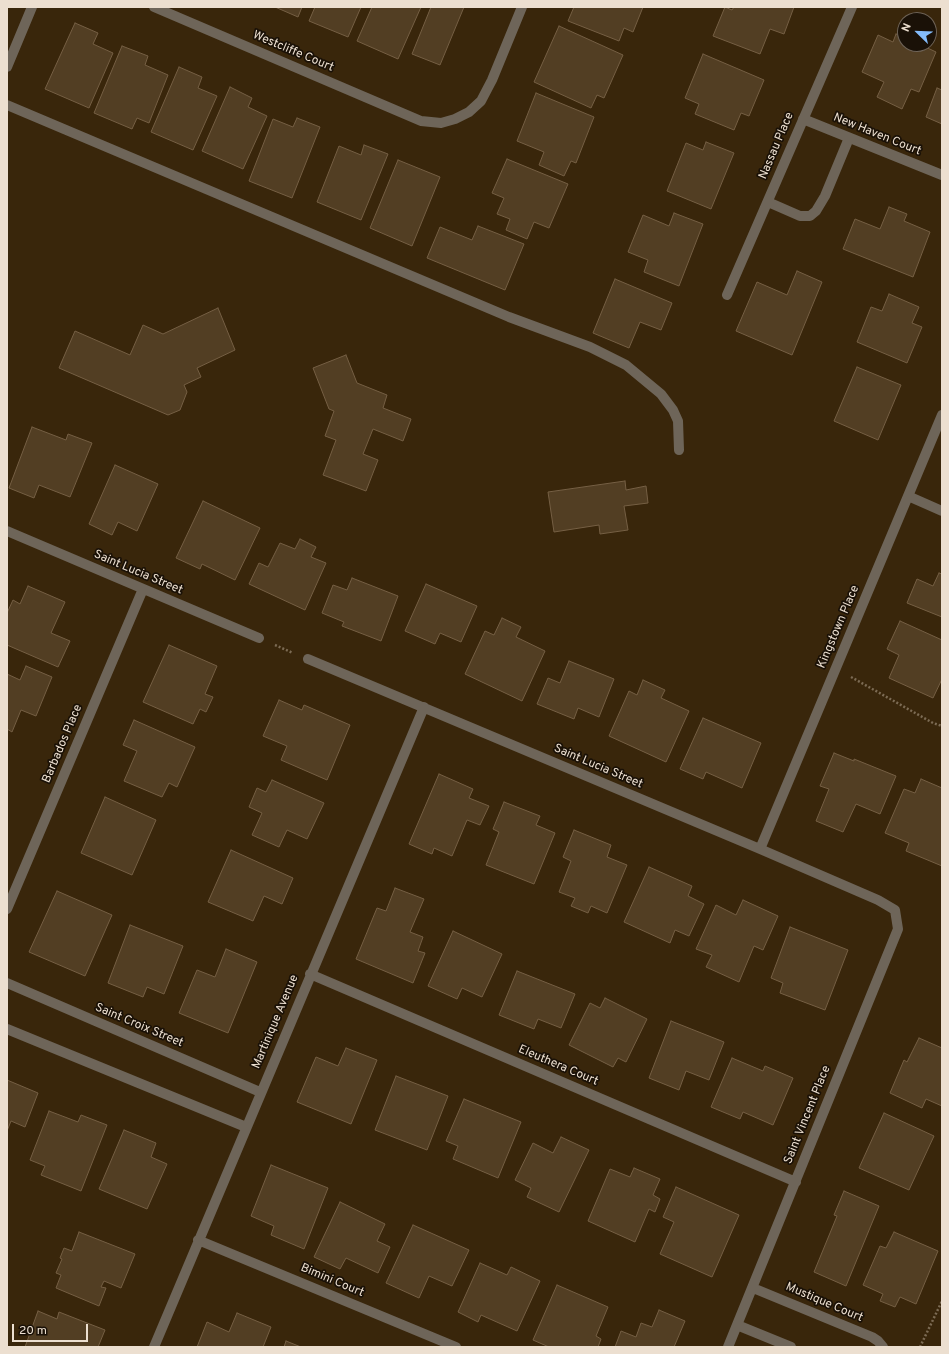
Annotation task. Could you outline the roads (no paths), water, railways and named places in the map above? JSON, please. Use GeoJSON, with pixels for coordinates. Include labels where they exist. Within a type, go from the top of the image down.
{"type":"FeatureCollection","features":[{"type":"Feature","properties":{"kind":"street"},"geometry":{"type":"LineString","coordinates":[[7,66],[32,7]]}},
{"type":"Feature","properties":{"kind":"street","name":"Westcliffe Court"},"geometry":{"type":"LineString","coordinates":[[154,7],[421,121],[441,123],[455,119],[469,112],[481,101],[492,80],[522,7]]}},
{"type":"Feature","properties":{"kind":"street","name":"Nassau Place"},"geometry":{"type":"LineString","coordinates":[[727,295],[852,7]]}},
{"type":"Feature","properties":{"kind":"street"},"geometry":{"type":"LineString","coordinates":[[7,105],[509,317],[590,347],[626,365],[661,394],[673,410],[678,421],[679,450]]}},
{"type":"Feature","properties":{"kind":"street","name":"New Haven Court"},"geometry":{"type":"LineString","coordinates":[[803,119],[942,175]]}},
{"type":"Feature","properties":{"kind":"street"},"geometry":{"type":"LineString","coordinates":[[768,202],[800,216],[810,216],[825,196],[849,138]]}},
{"type":"Feature","properties":{"kind":"street","name":"Kingstown Place"},"geometry":{"type":"LineString","coordinates":[[760,849],[942,415]]}},
{"type":"Feature","properties":{"kind":"street"},"geometry":{"type":"LineString","coordinates":[[908,496],[942,510]]}},
{"type":"Feature","properties":{"kind":"street","name":"Saint Lucia Street"},"geometry":{"type":"LineString","coordinates":[[7,531],[259,638]]}},
{"type":"Feature","properties":{"kind":"street","name":"Barbados Place"},"geometry":{"type":"LineString","coordinates":[[7,909],[143,589]]}},
{"type":"Feature","properties":{"kind":"street","name":"Saint Lucia Street"},"geometry":{"type":"LineString","coordinates":[[308,659],[878,900]]}},
{"type":"Feature","properties":{"kind":"street","name":"Martinique Avenue"},"geometry":{"type":"LineString","coordinates":[[154,1347],[260,1092],[424,707]]}},
{"type":"Feature","properties":{"kind":"street","name":"Saint Vincent Place"},"geometry":{"type":"LineString","coordinates":[[728,1347],[898,929],[895,910],[878,900]]}},
{"type":"Feature","properties":{"kind":"street","name":"Eleuthera Court"},"geometry":{"type":"LineString","coordinates":[[310,974],[796,1182]]}},
{"type":"Feature","properties":{"kind":"street","name":"Saint Croix Street"},"geometry":{"type":"LineString","coordinates":[[7,983],[260,1092]]}},
{"type":"Feature","properties":{"kind":"street"},"geometry":{"type":"LineString","coordinates":[[7,1028],[246,1127]]}},
{"type":"Feature","properties":{"kind":"street","name":"Bimini Court"},"geometry":{"type":"LineString","coordinates":[[198,1240],[456,1347]]}},
{"type":"Feature","properties":{"kind":"street","name":"Mustique Court"},"geometry":{"type":"LineString","coordinates":[[753,1288],[872,1338],[878,1341],[883,1347]]}},
{"type":"Feature","properties":{"kind":"street"},"geometry":{"type":"LineString","coordinates":[[737,1325],[791,1347]]}}]}
